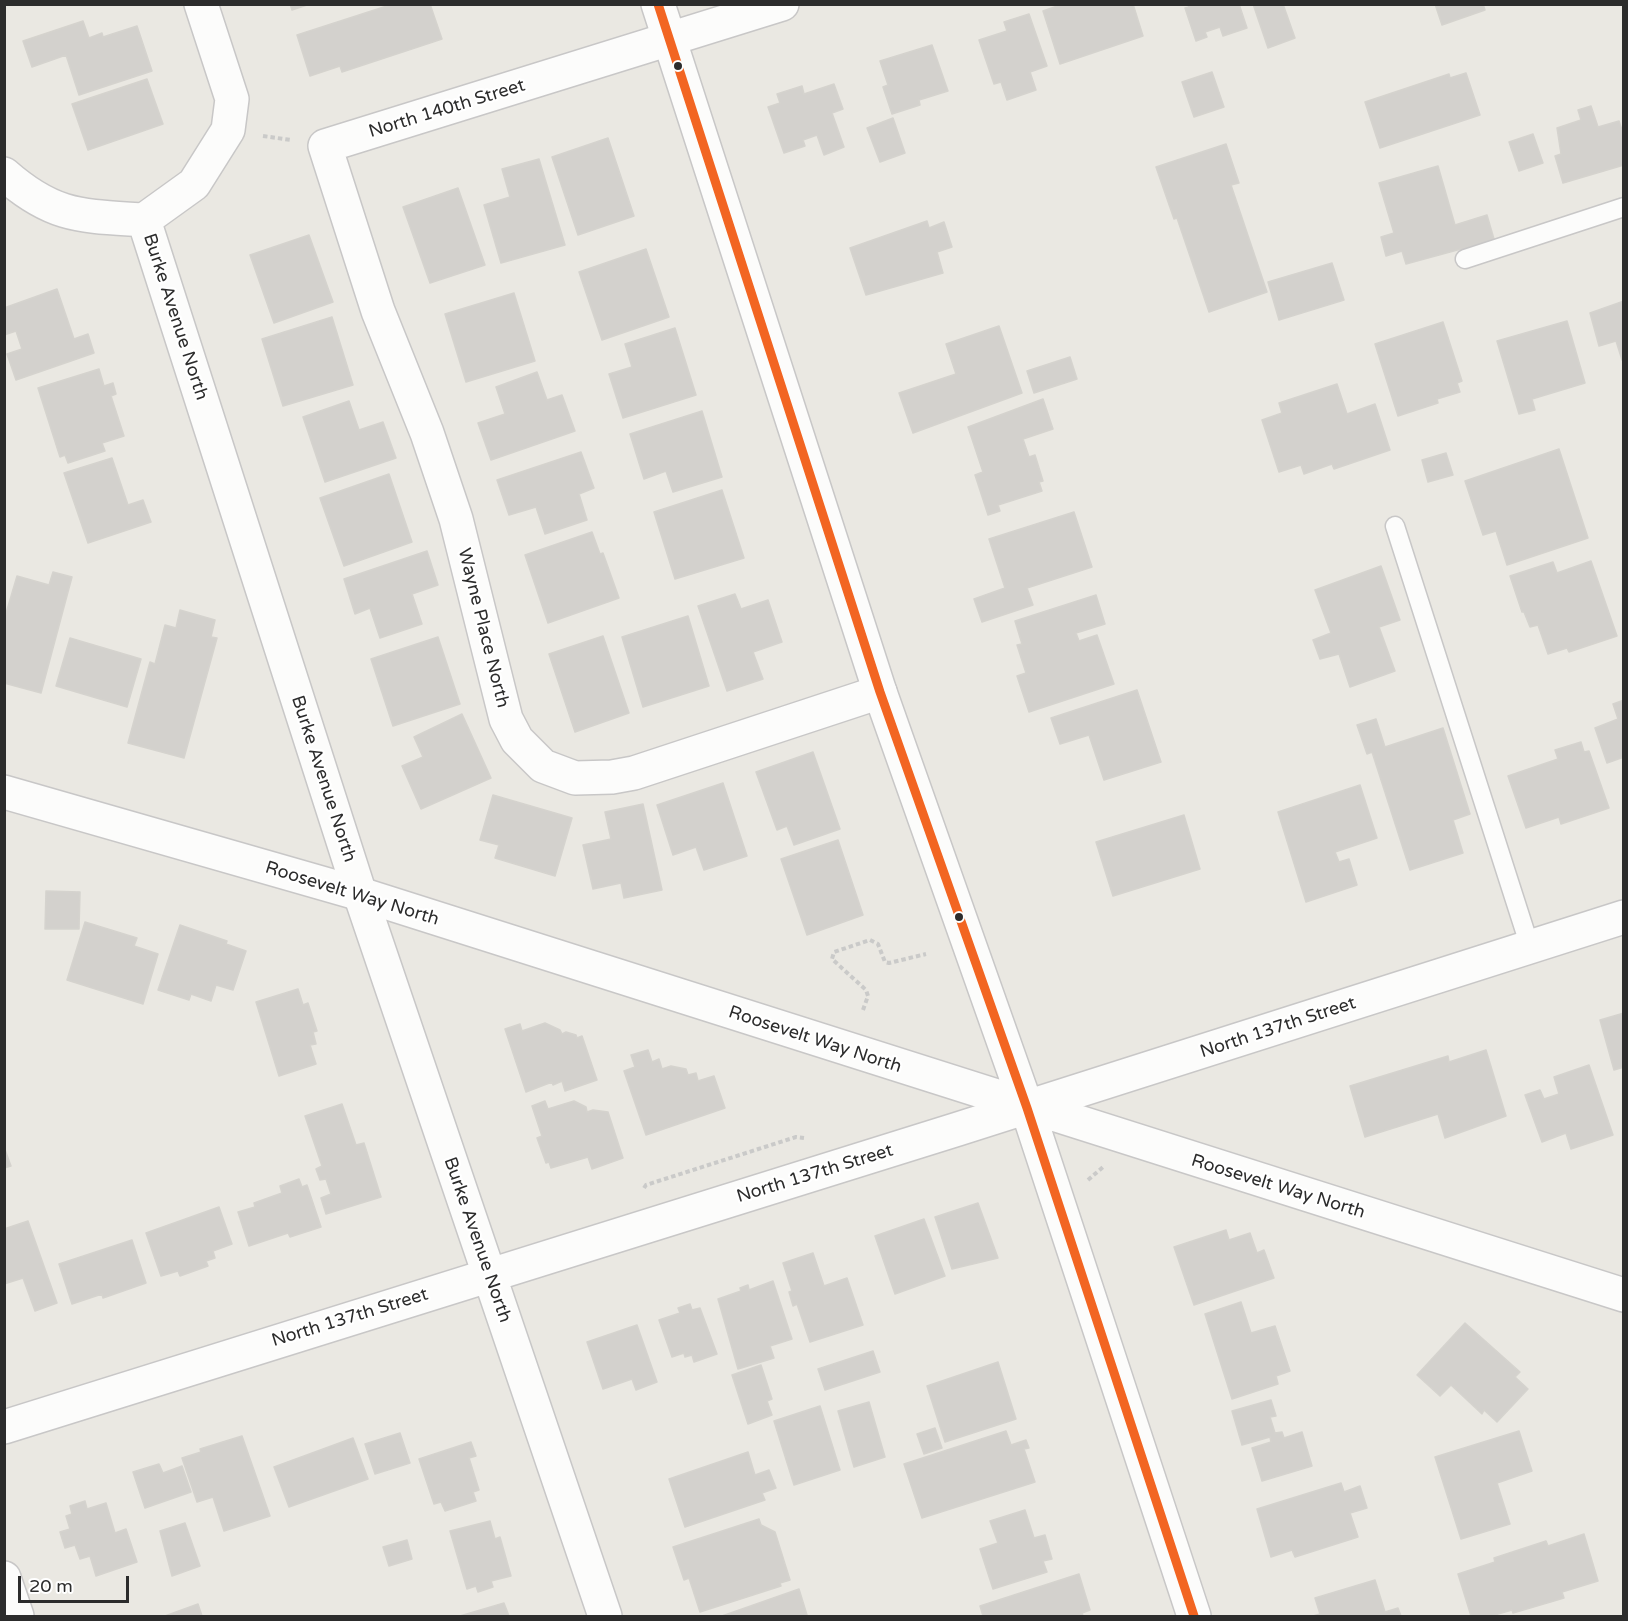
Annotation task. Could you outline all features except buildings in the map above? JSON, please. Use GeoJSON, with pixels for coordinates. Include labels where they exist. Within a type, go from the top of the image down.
{"type":"FeatureCollection","features":[{"type":"Feature","properties":{"kind":"street"},"geometry":{"type":"LineString","coordinates":[[144,220],[194,184],[228,130],[232,99],[201,4]]}},
{"type":"Feature","properties":{"kind":"street"},"geometry":{"type":"LineString","coordinates":[[658,4],[880,692],[1027,1108],[1194,1617]]}},
{"type":"Feature","properties":{"kind":"street","name":"North 140th Street"},"geometry":{"type":"LineString","coordinates":[[325,146],[670,41],[782,4]]}},
{"type":"Feature","properties":{"kind":"street","name":"Wayne Place North"},"geometry":{"type":"LineString","coordinates":[[325,146],[378,311],[428,433],[456,519],[506,718],[517,740],[543,766],[575,778],[634,773],[880,692]]}},
{"type":"Feature","properties":{"kind":"street","name":"Burke Avenue North"},"geometry":{"type":"LineString","coordinates":[[4,174],[32,198],[77,216],[144,220],[360,894],[605,1617]]}},
{"type":"Feature","properties":{"kind":"street","name":"Roosevelt Way North"},"geometry":{"type":"LineString","coordinates":[[4,792],[360,894],[1027,1108],[1623,1295]]}},
{"type":"Feature","properties":{"kind":"street","name":"North 137th Street"},"geometry":{"type":"LineString","coordinates":[[4,1427],[488,1274],[1027,1108],[1623,917]]}},
{"type":"Feature","properties":{"kind":"street"},"geometry":{"type":"LineString","coordinates":[[4,1578],[17,1617]]}},
{"type":"Feature","properties":{"kind":"lane"},"geometry":{"type":"LineString","coordinates":[[1465,259],[1623,207]]}},
{"type":"Feature","properties":{"kind":"lane"},"geometry":{"type":"LineString","coordinates":[[1395,526],[1530,947]]}},
{"type":"Feature","properties":{"kind":"path"},"geometry":{"type":"LineString","coordinates":[[228,130],[325,146]]}},
{"type":"Feature","properties":{"kind":"path"},"geometry":{"type":"LineString","coordinates":[[862,1010],[868,996],[866,990],[832,959],[834,952],[870,940],[878,944],[885,962],[889,963],[926,954]]}},
{"type":"Feature","properties":{"kind":"path"},"geometry":{"type":"LineString","coordinates":[[1087,1180],[1110,1162]]}},
{"type":"Feature","properties":{"kind":"transit line"},"geometry":{"type":"LineString","coordinates":[[658,4],[880,692],[1027,1108],[1194,1616]]}}]}
